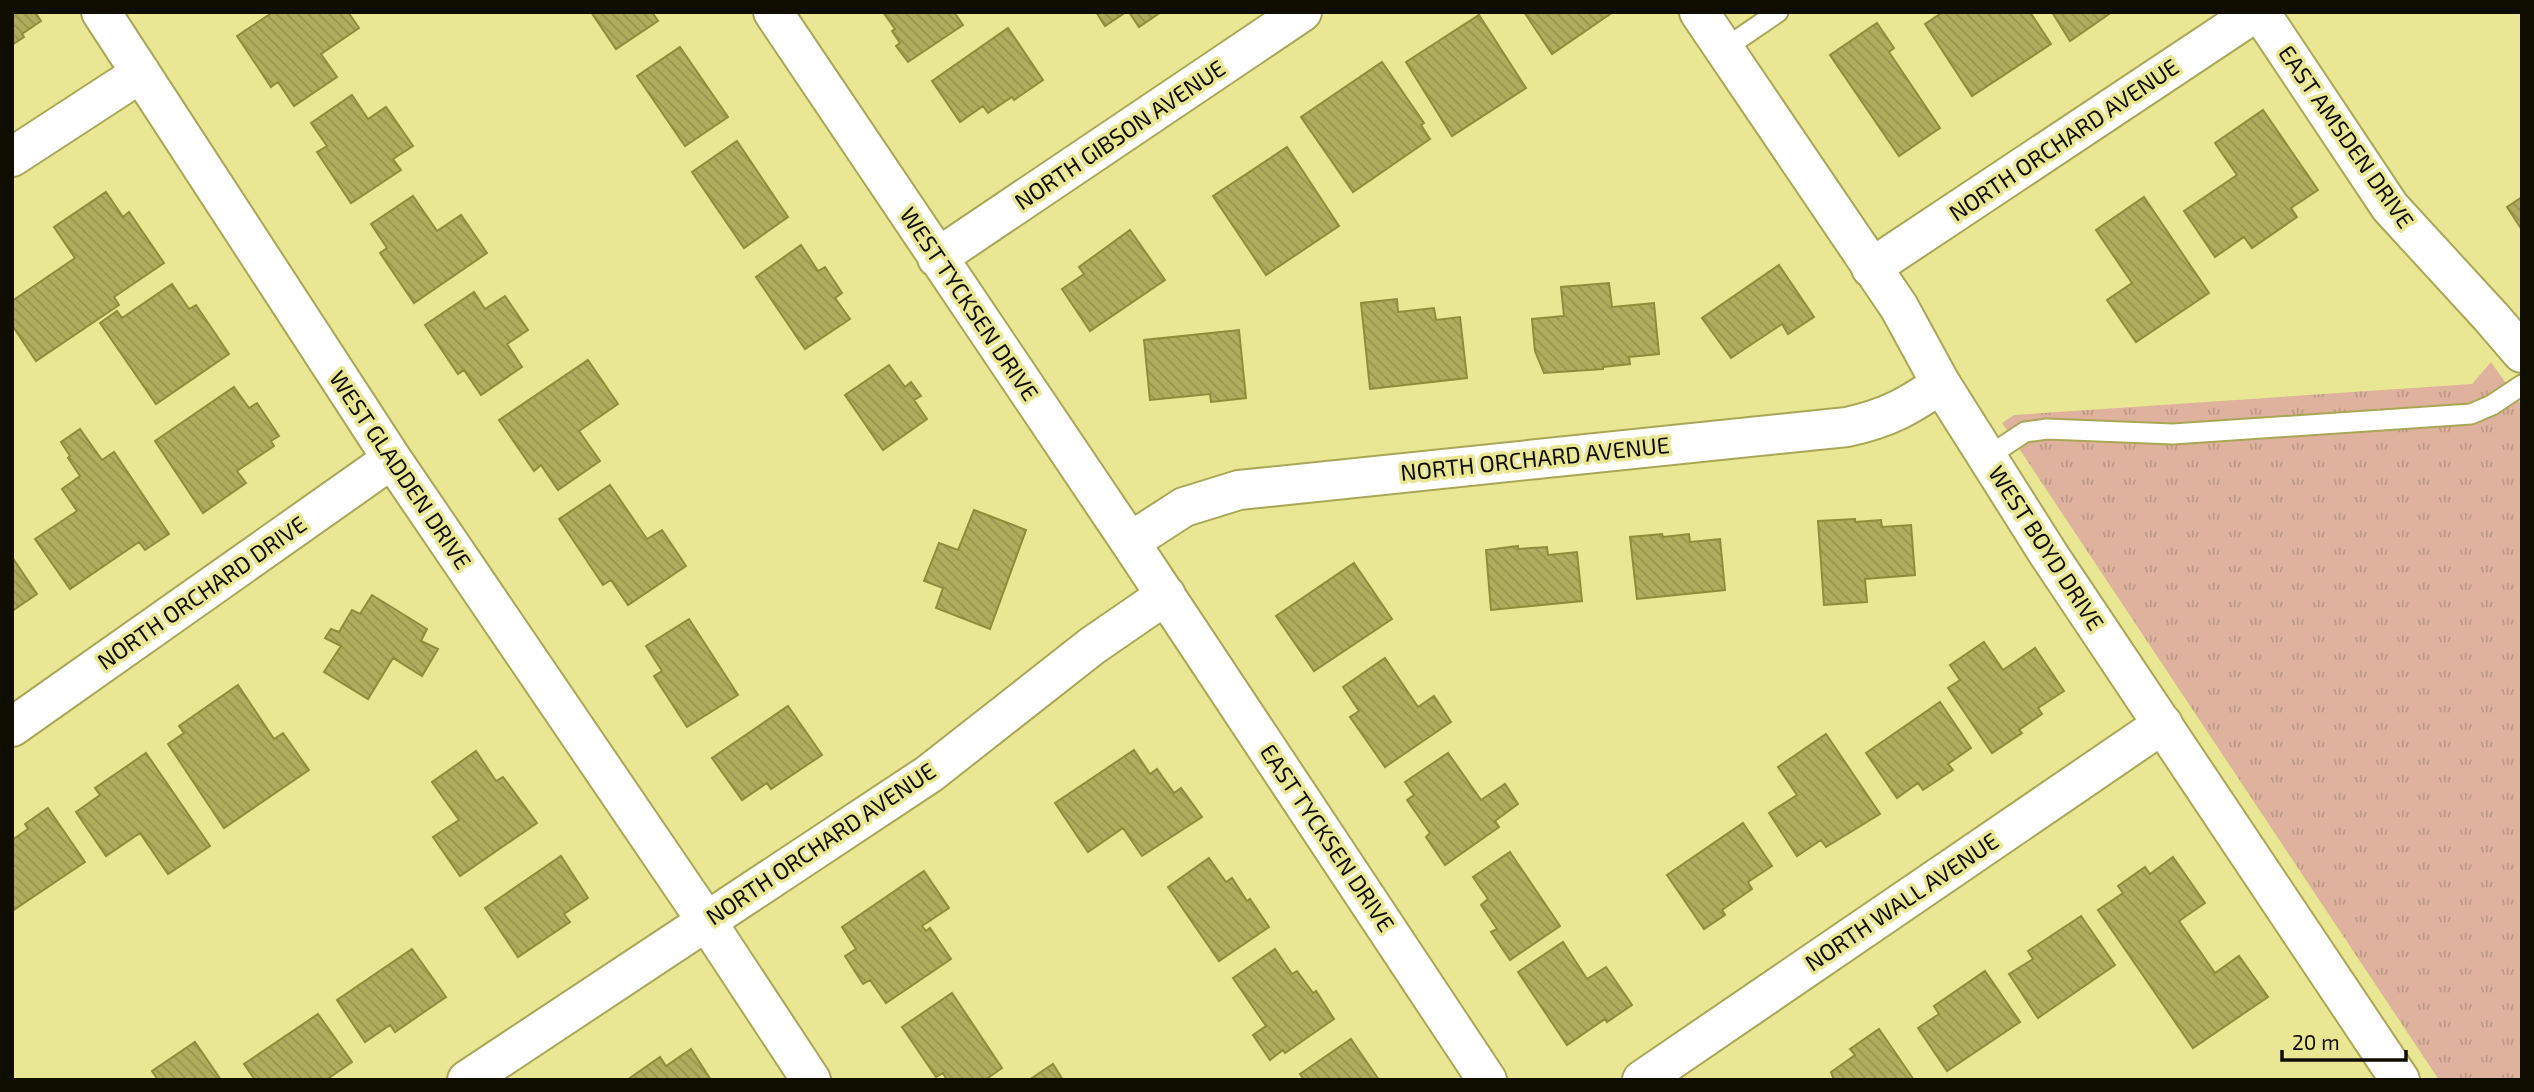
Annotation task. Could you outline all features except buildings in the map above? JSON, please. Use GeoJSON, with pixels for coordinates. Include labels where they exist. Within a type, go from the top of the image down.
{"type":"FeatureCollection","features":[{"type":"Feature","properties":{"kind":"street","name":"WEST GLADDEN DRIVE"},"geometry":{"type":"LineString","coordinates":[[101,12],[391,459],[707,922],[811,1080]]}},
{"type":"Feature","properties":{"kind":"street","name":"WEST TYCKSEN DRIVE"},"geometry":{"type":"LineString","coordinates":[[773,12],[1166,595]]}},
{"type":"Feature","properties":{"kind":"street","name":"NORTH GIBSON AVENUE"},"geometry":{"type":"LineString","coordinates":[[937,258],[1302,12]]}},
{"type":"Feature","properties":{"kind":"street","name":"WEST BOYD DRIVE"},"geometry":{"type":"LineString","coordinates":[[1699,12],[1899,307],[1941,384],[2049,555],[2400,1080]]}},
{"type":"Feature","properties":{"kind":"street","name":"NORTH ORCHARD AVENUE"},"geometry":{"type":"LineString","coordinates":[[1871,268],[2258,12]]}},
{"type":"Feature","properties":{"kind":"street","name":"EAST AMSDEN DRIVE"},"geometry":{"type":"LineString","coordinates":[[2258,12],[2390,207],[2522,353]]}},
{"type":"Feature","properties":{"kind":"street"},"geometry":{"type":"LineString","coordinates":[[12,157],[141,73]]}},
{"type":"Feature","properties":{"kind":"street","name":"NORTH ORCHARD AVENUE"},"geometry":{"type":"LineString","coordinates":[[1130,542],[1184,507],[1239,490],[1847,427],[1877,421],[1902,410],[1941,384]]}},
{"type":"Feature","properties":{"kind":"street","name":"NORTH ORCHARD DRIVE"},"geometry":{"type":"LineString","coordinates":[[12,727],[391,459]]}},
{"type":"Feature","properties":{"kind":"street","name":"NORTH ORCHARD AVENUE"},"geometry":{"type":"LineString","coordinates":[[467,1080],[929,774],[1092,646],[1166,595]]}},
{"type":"Feature","properties":{"kind":"street","name":"EAST TYCKSEN DRIVE"},"geometry":{"type":"LineString","coordinates":[[1166,595],[1488,1080]]}},
{"type":"Feature","properties":{"kind":"street","name":"NORTH WALL AVENUE"},"geometry":{"type":"LineString","coordinates":[[1642,1080],[2163,724]]}},
{"type":"Feature","properties":{"kind":"lane"},"geometry":{"type":"LineString","coordinates":[[1724,49],[1778,12]]}},
{"type":"Feature","properties":{"kind":"lane"},"geometry":{"type":"LineString","coordinates":[[1987,457],[2025,432],[2047,429],[2173,434],[2471,414],[2492,405],[2522,385]]}},
{"type":"Feature","properties":{"kind":"green space"},"geometry":{"type":"Polygon","coordinates":[[[2491,362],[2522,406],[2522,1080],[2439,1080],[2002,423],[2014,415],[2472,384],[2491,362]]]}}]}
